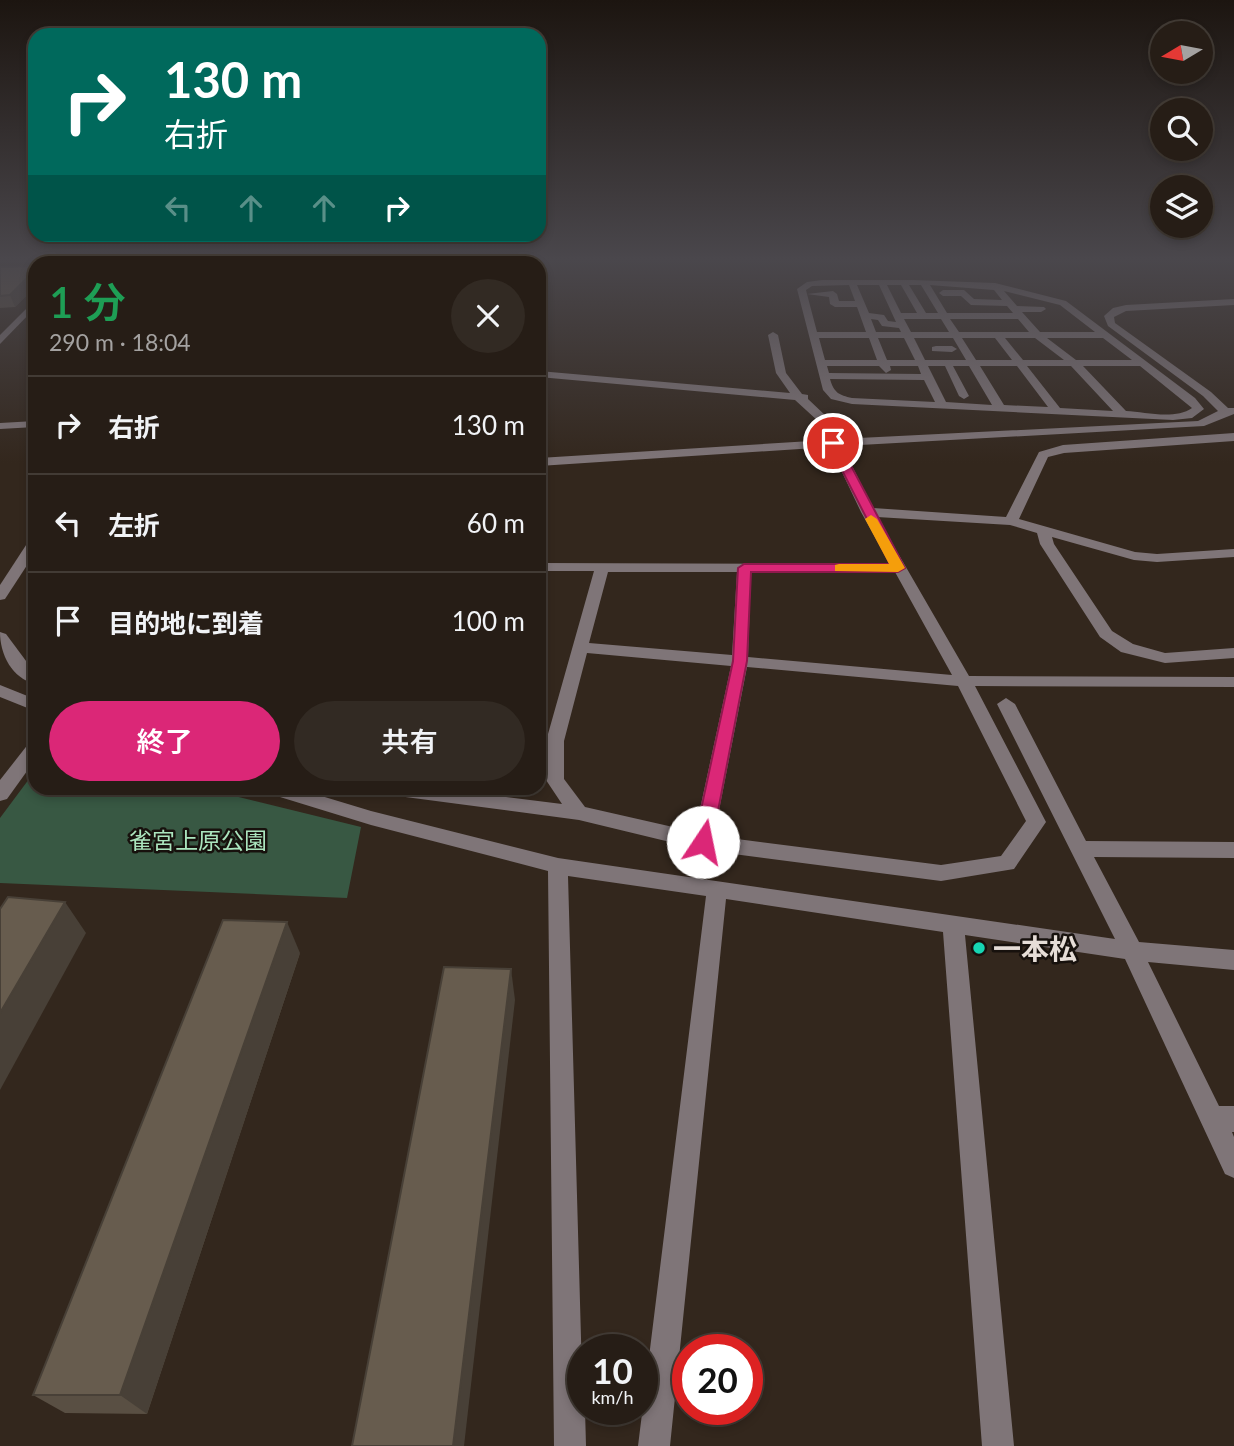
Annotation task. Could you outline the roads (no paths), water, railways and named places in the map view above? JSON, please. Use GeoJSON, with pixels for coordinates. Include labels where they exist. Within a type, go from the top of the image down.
{"type":"FeatureCollection","features":[{"type":"Feature","properties":{"kind":"street"},"geometry":{"type":"LineString","coordinates":[[0,341],[13,327]]}},
{"type":"Feature","properties":{"kind":"street"},"geometry":{"type":"LineString","coordinates":[[811,327],[828,390],[835,397]]}},
{"type":"Feature","properties":{"kind":"street"},"geometry":{"type":"LineString","coordinates":[[869,327],[888,377]]}},
{"type":"Feature","properties":{"kind":"street"},"geometry":{"type":"LineString","coordinates":[[898,327],[928,335],[1105,335]]}},
{"type":"Feature","properties":{"kind":"street"},"geometry":{"type":"LineString","coordinates":[[952,327],[1000,408]]}},
{"type":"Feature","properties":{"kind":"street"},"geometry":{"type":"LineString","coordinates":[[967,327],[975,331],[989,327]]}},
{"type":"Feature","properties":{"kind":"street"},"geometry":{"type":"LineString","coordinates":[[1030,327],[1074,363],[1122,414]]}},
{"type":"Feature","properties":{"kind":"street"},"geometry":{"type":"LineString","coordinates":[[546,375],[799,397],[835,397],[852,401],[939,400],[1000,408],[1173,417],[1188,415],[1198,410],[1191,400],[1095,327]]}},
{"type":"Feature","properties":{"kind":"street"},"geometry":{"type":"LineString","coordinates":[[1116,327],[1230,412]]}},
{"type":"Feature","properties":{"kind":"street"},"geometry":{"type":"LineString","coordinates":[[813,335],[872,335],[904,329]]}},
{"type":"Feature","properties":{"kind":"street"},"geometry":{"type":"LineString","coordinates":[[881,359],[894,348],[889,341],[904,329]]}},
{"type":"Feature","properties":{"kind":"street"},"geometry":{"type":"LineString","coordinates":[[904,329],[939,400]]}},
{"type":"Feature","properties":{"kind":"street"},"geometry":{"type":"LineString","coordinates":[[437,795],[579,813],[703,842],[941,873],[1007,863],[1036,822],[964,681],[868,512],[823,419],[799,397],[781,373],[773,335]]}},
{"type":"Feature","properties":{"kind":"street"},"geometry":{"type":"LineString","coordinates":[[928,335],[964,396]]}},
{"type":"Feature","properties":{"kind":"street"},"geometry":{"type":"LineString","coordinates":[[998,335],[1056,411]]}},
{"type":"Feature","properties":{"kind":"street"},"geometry":{"type":"LineString","coordinates":[[936,349],[952,349]]}},
{"type":"Feature","properties":{"kind":"street"},"geometry":{"type":"LineString","coordinates":[[821,363],[881,359],[923,369]]}},
{"type":"Feature","properties":{"kind":"street"},"geometry":{"type":"LineString","coordinates":[[824,376],[888,377],[946,366],[1143,363]]}},
{"type":"Feature","properties":{"kind":"street"},"geometry":{"type":"LineString","coordinates":[[955,379],[967,379]]}},
{"type":"Feature","properties":{"kind":"street"},"geometry":{"type":"LineString","coordinates":[[939,400],[964,396],[993,397]]}},
{"type":"Feature","properties":{"kind":"street"},"geometry":{"type":"LineString","coordinates":[[546,462],[1200,424],[1230,412]]}},
{"type":"Feature","properties":{"kind":"street"},"geometry":{"type":"LineString","coordinates":[[0,426],[28,424]]}},
{"type":"Feature","properties":{"kind":"street"},"geometry":{"type":"LineString","coordinates":[[1033,433],[1043,455]]}},
{"type":"Feature","properties":{"kind":"street"},"geometry":{"type":"LineString","coordinates":[[1011,521],[1043,455],[1063,449],[1234,437]]}},
{"type":"Feature","properties":{"kind":"street"},"geometry":{"type":"LineString","coordinates":[[868,512],[1011,521],[1101,549],[1134,556],[1157,558],[1234,553]]}},
{"type":"Feature","properties":{"kind":"street"},"geometry":{"type":"LineString","coordinates":[[1043,529],[1047,544],[1106,634],[1127,648],[1165,658],[1234,653]]}},
{"type":"Feature","properties":{"kind":"street"},"geometry":{"type":"LineString","coordinates":[[0,596],[28,553]]}},
{"type":"Feature","properties":{"kind":"street"},"geometry":{"type":"LineString","coordinates":[[546,567],[898,568]]}},
{"type":"Feature","properties":{"kind":"street"},"geometry":{"type":"LineString","coordinates":[[579,813],[555,780],[547,739],[580,647],[601,567]]}},
{"type":"Feature","properties":{"kind":"street"},"geometry":{"type":"LineString","coordinates":[[703,842],[740,661],[744,568]]}},
{"type":"Feature","properties":{"kind":"street"},"geometry":{"type":"LineString","coordinates":[[0,636],[28,677]]}},
{"type":"Feature","properties":{"kind":"street"},"geometry":{"type":"LineString","coordinates":[[580,647],[964,681],[1234,682]]}},
{"type":"Feature","properties":{"kind":"street"},"geometry":{"type":"LineString","coordinates":[[0,691],[28,702]]}},
{"type":"Feature","properties":{"kind":"street"},"geometry":{"type":"LineString","coordinates":[[1006,704],[1132,951],[1223,1119],[1234,1165]]}},
{"type":"Feature","properties":{"kind":"street"},"geometry":{"type":"LineString","coordinates":[[0,794],[28,756]]}},
{"type":"Feature","properties":{"kind":"street"},"geometry":{"type":"LineString","coordinates":[[297,795],[372,818],[558,866],[1132,951],[1234,960]]}},
{"type":"Feature","properties":{"kind":"street"},"geometry":{"type":"LineString","coordinates":[[1080,849],[1234,850]]}},
{"type":"Feature","properties":{"kind":"street"},"geometry":{"type":"LineString","coordinates":[[558,866],[570,1446]]}},
{"type":"Feature","properties":{"kind":"street"},"geometry":{"type":"LineString","coordinates":[[654,1446],[717,889]]}},
{"type":"Feature","properties":{"kind":"street"},"geometry":{"type":"LineString","coordinates":[[953,924],[998,1446]]}},
{"type":"Feature","properties":{"kind":"place","name":"一本松"},"geometry":{"type":"Point","coordinates":[979,948]}},
{"type":"Feature","properties":{"kind":"park label","name":"雀宮上原公園"},"geometry":{"type":"Point","coordinates":[198,840]}}]}
